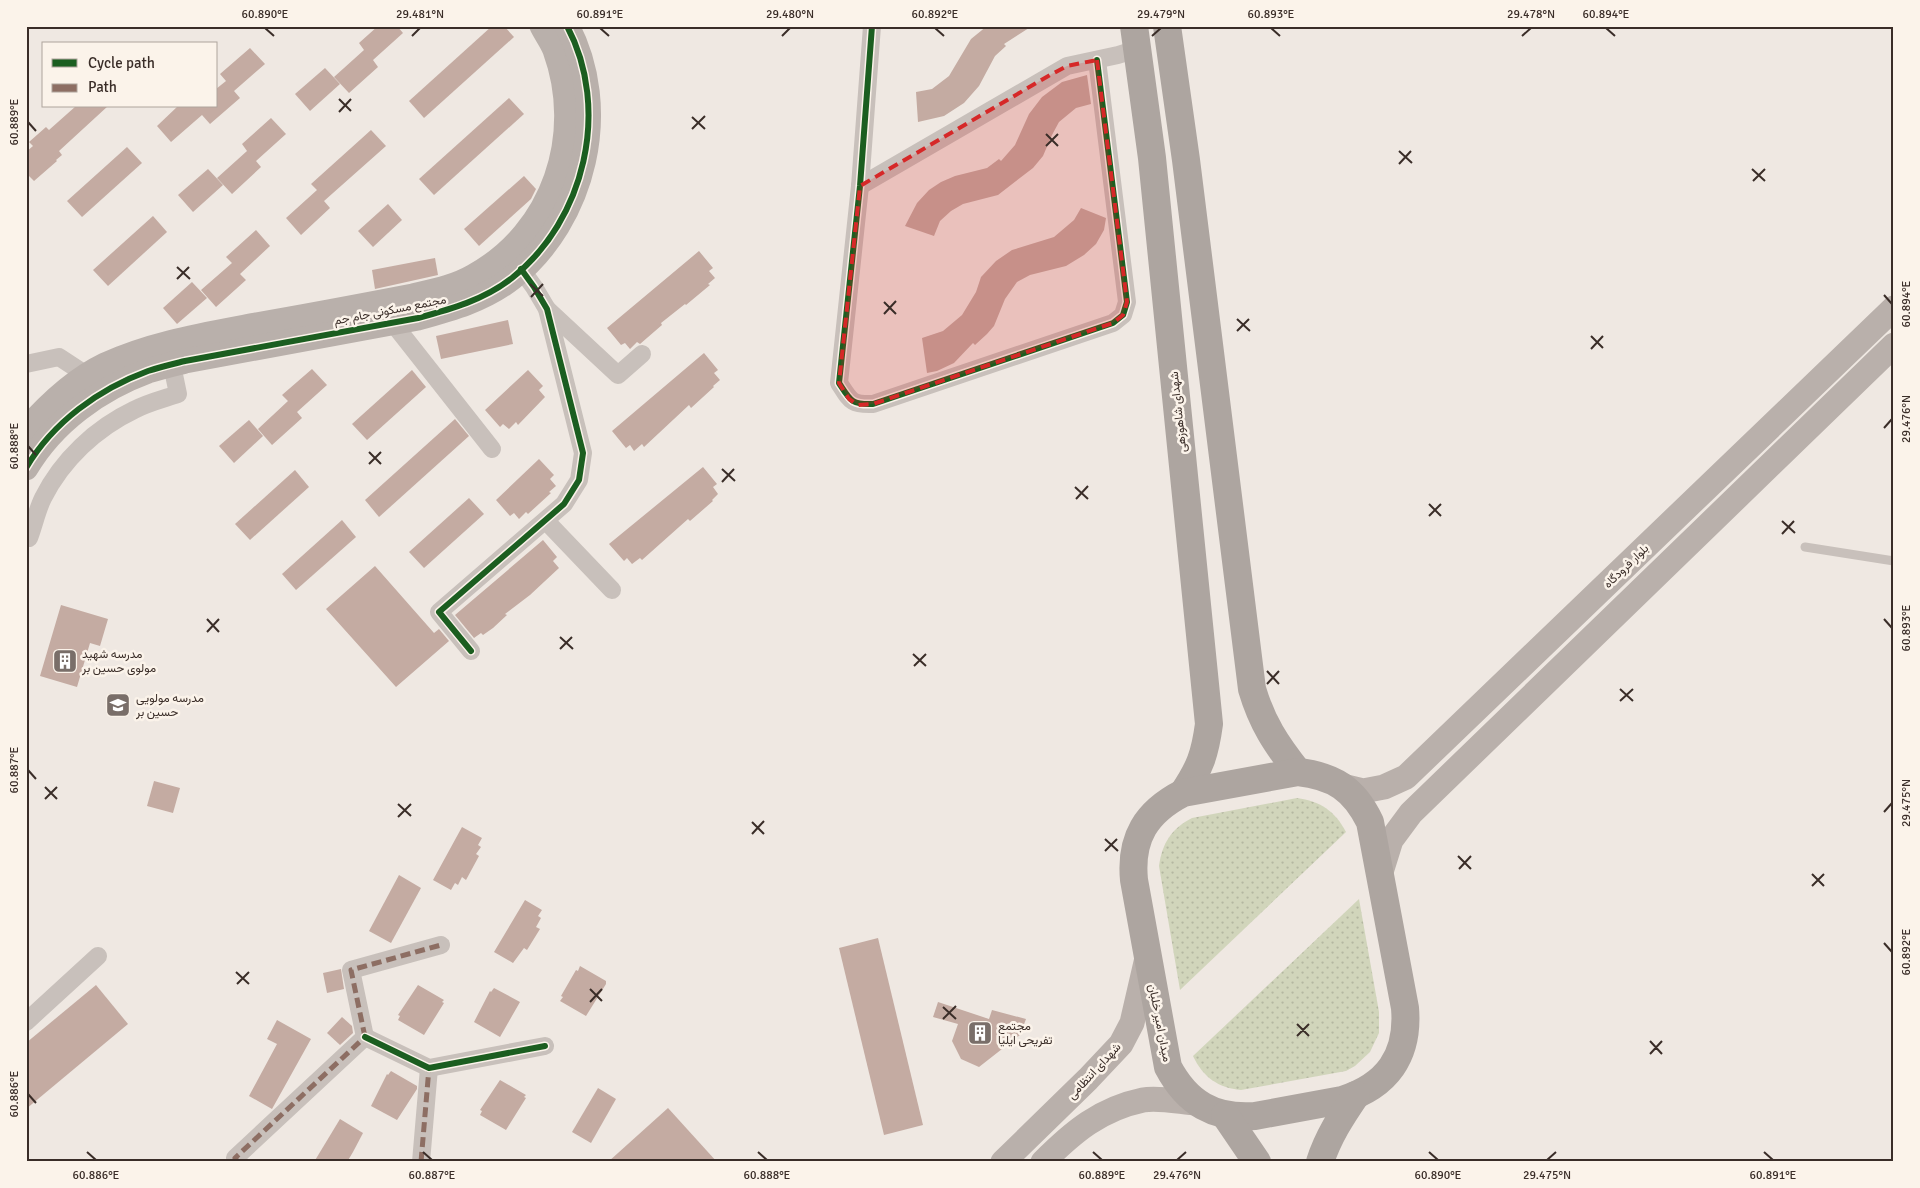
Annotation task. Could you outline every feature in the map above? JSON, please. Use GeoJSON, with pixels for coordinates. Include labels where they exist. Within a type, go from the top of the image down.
{"type":"FeatureCollection","features":[{"type":"Feature","properties":{"kind":"main road","name":"مجتمع مسکونی جام جم"},"geometry":{"type":"LineString","coordinates":[[26,430],[75,384],[104,366],[142,350],[170,354],[392,322],[454,309],[484,296],[512,278],[546,245],[571,204],[582,168],[590,125],[586,79],[567,54],[554,49],[542,26]]}},
{"type":"Feature","properties":{"kind":"main road","name":"مجتمع مسکونی جام جم"},"geometry":{"type":"LineString","coordinates":[[26,468],[58,427],[88,401],[114,386],[149,371],[170,354],[447,288],[473,276],[498,260],[528,232],[551,194],[561,163],[567,124],[564,83],[567,26]]}},
{"type":"Feature","properties":{"kind":"main road"},"geometry":{"type":"LineString","coordinates":[[1167,26],[1252,689],[1258,710],[1274,742],[1298,772]]}},
{"type":"Feature","properties":{"kind":"main road","name":"شهدای شاهوزهی"},"geometry":{"type":"LineString","coordinates":[[1136,38],[1153,168],[1209,724],[1203,757],[1195,775],[1182,793]]}},
{"type":"Feature","properties":{"kind":"main road","name":"بلوار فرودگاه"},"geometry":{"type":"LineString","coordinates":[[1342,786],[1363,791],[1384,787],[1406,777],[1894,308]]}},
{"type":"Feature","properties":{"kind":"main road"},"geometry":{"type":"LineString","coordinates":[[1381,872],[1391,840],[1411,813],[1894,345]]}},
{"type":"Feature","properties":{"kind":"main road","name":"میدان امیر خلبان"},"geometry":{"type":"LineString","coordinates":[[1298,772],[1328,778],[1342,786],[1354,796],[1370,822],[1381,872],[1406,1023],[1400,1053],[1382,1079],[1370,1088],[1342,1100],[1255,1116],[1225,1115],[1210,1110],[1197,1103],[1185,1093],[1168,1067],[1134,880],[1132,866],[1134,850],[1143,828],[1156,810],[1182,793],[1206,787],[1298,772]]}},
{"type":"Feature","properties":{"kind":"main road","name":"شهدای انتظامی"},"geometry":{"type":"LineString","coordinates":[[1003,1162],[1088,1079],[1120,1044],[1132,1023],[1147,958]]}},
{"type":"Feature","properties":{"kind":"main road"},"geometry":{"type":"LineString","coordinates":[[1320,1162],[1336,1124],[1356,1095]]}},
{"type":"Feature","properties":{"kind":"main road"},"geometry":{"type":"LineString","coordinates":[[1043,1162],[1070,1136],[1101,1114],[1144,1100],[1197,1103]]}},
{"type":"Feature","properties":{"kind":"main road"},"geometry":{"type":"LineString","coordinates":[[1225,1115],[1257,1162]]}},
{"type":"Feature","properties":{"kind":"street"},"geometry":{"type":"LineString","coordinates":[[872,26],[860,186],[839,383],[849,399],[858,405],[873,404],[1113,323],[1123,315],[1127,302],[1096,60]]}},
{"type":"Feature","properties":{"kind":"street"},"geometry":{"type":"LineString","coordinates":[[860,186],[1050,75],[1068,66],[1096,60],[1136,38]]}},
{"type":"Feature","properties":{"kind":"street"},"geometry":{"type":"LineString","coordinates":[[471,652],[439,612],[564,504],[579,480],[583,453],[546,309],[521,269]]}},
{"type":"Feature","properties":{"kind":"street"},"geometry":{"type":"LineString","coordinates":[[546,309],[618,375],[642,354]]}},
{"type":"Feature","properties":{"kind":"street"},"geometry":{"type":"LineString","coordinates":[[392,322],[492,449]]}},
{"type":"Feature","properties":{"kind":"street"},"geometry":{"type":"LineString","coordinates":[[26,537],[29,538],[47,491],[60,471],[82,446],[109,423],[135,409],[178,394],[170,354]]}},
{"type":"Feature","properties":{"kind":"street"},"geometry":{"type":"LineString","coordinates":[[26,364],[59,357],[88,376]]}},
{"type":"Feature","properties":{"kind":"street"},"geometry":{"type":"LineString","coordinates":[[546,521],[612,590]]}},
{"type":"Feature","properties":{"kind":"street"},"geometry":{"type":"LineString","coordinates":[[364,1037],[351,970],[441,945]]}},
{"type":"Feature","properties":{"kind":"street"},"geometry":{"type":"LineString","coordinates":[[26,1022],[98,956]]}},
{"type":"Feature","properties":{"kind":"street"},"geometry":{"type":"LineString","coordinates":[[364,1037],[429,1068],[545,1046]]}},
{"type":"Feature","properties":{"kind":"street"},"geometry":{"type":"LineString","coordinates":[[238,1162],[235,1158],[364,1037]]}},
{"type":"Feature","properties":{"kind":"street"},"geometry":{"type":"LineString","coordinates":[[421,1162],[429,1068]]}},
{"type":"Feature","properties":{"kind":"lane"},"geometry":{"type":"LineString","coordinates":[[1806,547],[1894,561]]}},
{"type":"Feature","properties":{"kind":"highlighted area"},"geometry":{"type":"Polygon","coordinates":[[[1097,60],[1127,302],[1123,315],[1113,323],[873,404],[858,405],[849,399],[839,383],[860,186],[1050,75],[1067,66],[1097,60]]]}},
{"type":"Feature","properties":{"kind":"green space"},"geometry":{"type":"Polygon","coordinates":[[[1297,798],[1305,799],[1326,808],[1337,818],[1346,832],[1180,990],[1159,866],[1165,843],[1179,826],[1192,818],[1297,798]]]}},
{"type":"Feature","properties":{"kind":"green space"},"geometry":{"type":"Polygon","coordinates":[[[1359,899],[1379,1012],[1379,1033],[1370,1052],[1355,1066],[1346,1071],[1241,1090],[1225,1087],[1212,1080],[1201,1070],[1193,1056],[1359,899]]]}},
{"type":"Feature","properties":{"kind":"building"},"geometry":{"type":"Polygon","coordinates":[[[378,26],[397,26],[403,33],[373,60],[378,67],[349,93],[334,77],[364,50],[359,43],[378,26]]]}},
{"type":"Feature","properties":{"kind":"building"},"geometry":{"type":"Polygon","coordinates":[[[492,26],[504,26],[514,37],[424,118],[409,101],[492,26]]]}},
{"type":"Feature","properties":{"kind":"building"},"geometry":{"type":"Polygon","coordinates":[[[987,26],[1032,26],[1004,44],[1006,46],[995,56],[979,86],[964,103],[944,116],[918,122],[916,92],[932,89],[949,76],[971,39],[987,26]]]}},
{"type":"Feature","properties":{"kind":"building"},"geometry":{"type":"Polygon","coordinates":[[[250,48],[265,64],[234,91],[240,98],[210,124],[202,115],[171,142],[157,126],[176,108],[218,108],[218,87],[226,81],[220,74],[250,48]]]}},
{"type":"Feature","properties":{"kind":"building"},"geometry":{"type":"Polygon","coordinates":[[[325,68],[340,84],[310,111],[295,94],[325,68]]]}},
{"type":"Feature","properties":{"kind":"building"},"geometry":{"type":"Polygon","coordinates":[[[1087,75],[1091,104],[1076,108],[1059,122],[1043,156],[1033,168],[998,195],[963,204],[951,211],[940,221],[934,236],[905,226],[917,203],[929,190],[955,176],[987,168],[999,159],[1001,161],[1015,145],[1029,114],[1042,97],[1062,82],[1087,75]]]}},
{"type":"Feature","properties":{"kind":"building"},"geometry":{"type":"Polygon","coordinates":[[[509,98],[524,114],[434,195],[419,179],[509,98]]]}},
{"type":"Feature","properties":{"kind":"building"},"geometry":{"type":"Polygon","coordinates":[[[74,108],[106,108],[59,151],[62,155],[57,161],[34,181],[26,173],[26,152],[33,146],[29,142],[46,127],[49,130],[74,108]]]}},
{"type":"Feature","properties":{"kind":"building"},"geometry":{"type":"Polygon","coordinates":[[[271,118],[286,134],[256,161],[261,167],[232,194],[217,178],[247,151],[242,144],[271,118]]]}},
{"type":"Feature","properties":{"kind":"building"},"geometry":{"type":"Polygon","coordinates":[[[371,130],[386,146],[324,201],[330,208],[301,235],[286,218],[317,190],[311,184],[371,130]]]}},
{"type":"Feature","properties":{"kind":"building"},"geometry":{"type":"Polygon","coordinates":[[[127,147],[142,163],[82,217],[67,201],[127,147]]]}},
{"type":"Feature","properties":{"kind":"building"},"geometry":{"type":"Polygon","coordinates":[[[208,169],[223,185],[193,212],[178,195],[208,169]]]}},
{"type":"Feature","properties":{"kind":"building"},"geometry":{"type":"Polygon","coordinates":[[[524,176],[536,189],[531,199],[479,246],[464,229],[524,176]]]}},
{"type":"Feature","properties":{"kind":"building"},"geometry":{"type":"Polygon","coordinates":[[[388,204],[402,220],[373,247],[358,231],[388,204]]]}},
{"type":"Feature","properties":{"kind":"building"},"geometry":{"type":"Polygon","coordinates":[[[1081,208],[1106,218],[1104,230],[1096,244],[1084,255],[1066,266],[1030,275],[1017,282],[1005,299],[994,326],[987,334],[975,345],[973,343],[954,363],[937,371],[927,373],[922,338],[943,331],[962,315],[976,292],[981,277],[996,261],[1012,250],[1054,237],[1074,220],[1081,208]]]}},
{"type":"Feature","properties":{"kind":"building"},"geometry":{"type":"Polygon","coordinates":[[[153,216],[167,232],[108,286],[93,270],[153,216]]]}},
{"type":"Feature","properties":{"kind":"building"},"geometry":{"type":"Polygon","coordinates":[[[256,230],[270,246],[240,274],[246,280],[216,307],[201,290],[232,263],[226,257],[256,230]]]}},
{"type":"Feature","properties":{"kind":"building"},"geometry":{"type":"Polygon","coordinates":[[[699,251],[713,268],[709,271],[715,278],[708,284],[710,285],[661,323],[662,325],[640,344],[637,342],[630,349],[625,343],[621,345],[607,328],[699,251]]]}},
{"type":"Feature","properties":{"kind":"building"},"geometry":{"type":"Polygon","coordinates":[[[435,258],[438,275],[375,289],[372,270],[435,258]]]}},
{"type":"Feature","properties":{"kind":"building"},"geometry":{"type":"Polygon","coordinates":[[[192,282],[207,298],[177,324],[163,308],[192,282]]]}},
{"type":"Feature","properties":{"kind":"building"},"geometry":{"type":"Polygon","coordinates":[[[508,320],[513,344],[441,359],[436,336],[508,320]]]}},
{"type":"Feature","properties":{"kind":"building"},"geometry":{"type":"Polygon","coordinates":[[[704,353],[718,370],[714,373],[720,380],[691,408],[689,405],[644,447],[642,444],[634,451],[630,445],[626,448],[612,431],[704,353]]]}},
{"type":"Feature","properties":{"kind":"building"},"geometry":{"type":"Polygon","coordinates":[[[312,369],[327,385],[297,412],[302,418],[272,445],[258,429],[288,401],[282,395],[312,369]]]}},
{"type":"Feature","properties":{"kind":"building"},"geometry":{"type":"Polygon","coordinates":[[[412,370],[426,387],[367,440],[352,424],[412,370]]]}},
{"type":"Feature","properties":{"kind":"building"},"geometry":{"type":"Polygon","coordinates":[[[528,370],[543,386],[539,390],[545,397],[518,425],[516,422],[509,429],[503,424],[500,427],[485,410],[528,370]]]}},
{"type":"Feature","properties":{"kind":"building"},"geometry":{"type":"Polygon","coordinates":[[[455,419],[469,436],[379,517],[365,500],[455,419]]]}},
{"type":"Feature","properties":{"kind":"building"},"geometry":{"type":"Polygon","coordinates":[[[249,420],[263,436],[234,463],[219,446],[249,420]]]}},
{"type":"Feature","properties":{"kind":"building"},"geometry":{"type":"Polygon","coordinates":[[[539,459],[554,475],[550,479],[556,486],[528,514],[526,512],[519,519],[514,513],[510,516],[496,500],[539,459]]]}},
{"type":"Feature","properties":{"kind":"building"},"geometry":{"type":"Polygon","coordinates":[[[703,467],[717,484],[713,487],[718,494],[713,501],[690,521],[688,519],[642,560],[640,558],[632,564],[627,558],[624,561],[609,544],[703,467]]]}},
{"type":"Feature","properties":{"kind":"building"},"geometry":{"type":"Polygon","coordinates":[[[295,470],[309,487],[250,540],[235,524],[295,470]]]}},
{"type":"Feature","properties":{"kind":"building"},"geometry":{"type":"Polygon","coordinates":[[[469,498],[484,514],[424,568],[409,552],[469,498]]]}},
{"type":"Feature","properties":{"kind":"building"},"geometry":{"type":"Polygon","coordinates":[[[342,520],[356,537],[296,590],[282,574],[342,520]]]}},
{"type":"Feature","properties":{"kind":"building"},"geometry":{"type":"Polygon","coordinates":[[[543,540],[557,557],[553,561],[559,568],[530,595],[505,614],[507,615],[493,628],[483,635],[481,633],[474,638],[455,615],[543,540]]]}},
{"type":"Feature","properties":{"kind":"building"},"geometry":{"type":"Polygon","coordinates":[[[375,566],[434,633],[439,629],[449,641],[396,687],[326,609],[375,566]]]}},
{"type":"Feature","properties":{"kind":"building","name":"مدرسه شهید مولوی حسین بر"},"geometry":{"type":"Polygon","coordinates":[[[61,605],[108,619],[100,646],[90,643],[77,687],[40,676],[61,605]]]}},
{"type":"Feature","properties":{"kind":"building"},"geometry":{"type":"Polygon","coordinates":[[[154,781],[180,788],[173,813],[147,806],[154,781]]]}},
{"type":"Feature","properties":{"kind":"building"},"geometry":{"type":"Polygon","coordinates":[[[462,827],[482,838],[478,845],[481,847],[476,854],[479,856],[466,880],[462,877],[458,885],[455,883],[451,890],[433,880],[462,827]]]}},
{"type":"Feature","properties":{"kind":"building"},"geometry":{"type":"Polygon","coordinates":[[[399,875],[421,888],[391,943],[369,931],[399,875]]]}},
{"type":"Feature","properties":{"kind":"building"},"geometry":{"type":"Polygon","coordinates":[[[525,900],[542,910],[538,916],[541,918],[536,927],[540,929],[527,950],[524,948],[513,963],[494,952],[525,900]]]}},
{"type":"Feature","properties":{"kind":"building"},"geometry":{"type":"Polygon","coordinates":[[[878,938],[923,1125],[884,1135],[839,948],[878,938]]]}},
{"type":"Feature","properties":{"kind":"building"},"geometry":{"type":"Polygon","coordinates":[[[580,966],[606,981],[586,1016],[560,1001],[563,997],[561,996],[580,966]]]}},
{"type":"Feature","properties":{"kind":"building"},"geometry":{"type":"Polygon","coordinates":[[[341,969],[344,989],[327,993],[323,973],[341,969]]]}},
{"type":"Feature","properties":{"kind":"building"},"geometry":{"type":"Polygon","coordinates":[[[96,985],[128,1024],[26,1109],[26,1043],[96,985]]]}},
{"type":"Feature","properties":{"kind":"building"},"geometry":{"type":"Polygon","coordinates":[[[418,985],[444,1000],[424,1035],[398,1020],[400,1016],[398,1015],[418,985]]]}},
{"type":"Feature","properties":{"kind":"building"},"geometry":{"type":"Polygon","coordinates":[[[494,988],[520,1002],[500,1037],[474,1022],[490,991],[494,988]]]}},
{"type":"Feature","properties":{"kind":"building","name":"مجتمع تفریحی ایلیا"},"geometry":{"type":"Polygon","coordinates":[[[938,1002],[989,1019],[992,1010],[1026,1019],[1020,1035],[979,1067],[961,1059],[952,1041],[958,1024],[933,1017],[938,1002]]]}},
{"type":"Feature","properties":{"kind":"building"},"geometry":{"type":"Polygon","coordinates":[[[342,1017],[352,1026],[353,1033],[340,1045],[327,1033],[342,1017]]]}},
{"type":"Feature","properties":{"kind":"building"},"geometry":{"type":"Polygon","coordinates":[[[277,1020],[311,1039],[272,1109],[249,1096],[277,1044],[267,1039],[277,1020]]]}},
{"type":"Feature","properties":{"kind":"building"},"geometry":{"type":"Polygon","coordinates":[[[391,1071],[417,1086],[417,1089],[397,1120],[371,1106],[387,1074],[391,1071]]]}},
{"type":"Feature","properties":{"kind":"building"},"geometry":{"type":"Polygon","coordinates":[[[500,1080],[526,1095],[506,1130],[480,1115],[482,1111],[480,1110],[500,1080]]]}},
{"type":"Feature","properties":{"kind":"building"},"geometry":{"type":"Polygon","coordinates":[[[598,1088],[616,1099],[591,1143],[572,1132],[598,1088]]]}},
{"type":"Feature","properties":{"kind":"building"},"geometry":{"type":"Polygon","coordinates":[[[668,1108],[717,1162],[608,1162],[668,1108]]]}},
{"type":"Feature","properties":{"kind":"building"},"geometry":{"type":"Polygon","coordinates":[[[340,1119],[363,1133],[347,1162],[314,1162],[340,1119]]]}},
{"type":"Feature","properties":{"kind":"marked path"},"geometry":{"type":"LineString","coordinates":[[365,1037],[351,970],[441,945]]}},
{"type":"Feature","properties":{"kind":"marked path"},"geometry":{"type":"LineString","coordinates":[[238,1162],[235,1158],[365,1037]]}},
{"type":"Feature","properties":{"kind":"marked path"},"geometry":{"type":"LineString","coordinates":[[421,1162],[429,1068]]}},
{"type":"Feature","properties":{"kind":"cycle path"},"geometry":{"type":"LineString","coordinates":[[26,468],[50,436],[79,409],[95,397],[130,378],[185,361],[418,318],[479,298],[512,278],[537,254],[558,226],[573,195],[583,161],[588,127],[587,92],[580,58],[567,26]]}},
{"type":"Feature","properties":{"kind":"cycle path"},"geometry":{"type":"LineString","coordinates":[[872,26],[860,186],[839,383],[849,397],[860,404],[873,404],[1113,323],[1123,315],[1127,302],[1097,60]]}},
{"type":"Feature","properties":{"kind":"cycle path"},"geometry":{"type":"LineString","coordinates":[[471,651],[439,612],[564,504],[579,480],[583,453],[547,309],[521,269]]}},
{"type":"Feature","properties":{"kind":"cycle path"},"geometry":{"type":"LineString","coordinates":[[365,1037],[429,1068],[545,1046]]}},
{"type":"Feature","properties":{"kind":"place","name":"مدرسه شهید مولوی حسین بر"},"geometry":{"type":"Point","coordinates":[65,661]}},
{"type":"Feature","properties":{"kind":"place","name":"مدرسه مولویی حسین بر"},"geometry":{"type":"Point","coordinates":[118,705]}},
{"type":"Feature","properties":{"kind":"place","name":"مجتمع تفریحی ایلیا"},"geometry":{"type":"Point","coordinates":[980,1033]}}]}
